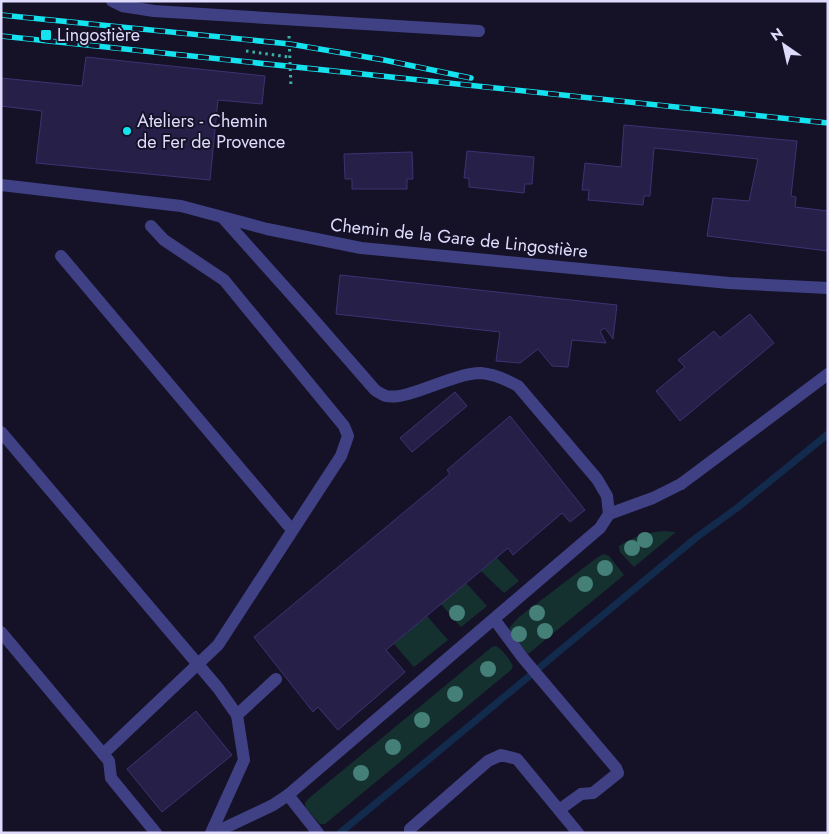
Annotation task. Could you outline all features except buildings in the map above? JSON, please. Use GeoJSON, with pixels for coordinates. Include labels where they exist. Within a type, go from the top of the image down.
{"type":"FeatureCollection","features":[{"type":"Feature","properties":{"kind":"street"},"geometry":{"type":"LineString","coordinates":[[112,1],[122,6],[154,11],[478,31]]}},
{"type":"Feature","properties":{"kind":"street","name":"Chemin de la Gare de Lingostière"},"geometry":{"type":"LineString","coordinates":[[1,185],[181,206],[267,229],[361,248],[729,283],[828,288]]}},
{"type":"Feature","properties":{"kind":"street"},"geometry":{"type":"LineString","coordinates":[[223,218],[376,390],[386,396],[405,395],[456,377],[481,373],[500,378],[518,386],[597,479],[607,496],[609,514]]}},
{"type":"Feature","properties":{"kind":"street"},"geometry":{"type":"LineString","coordinates":[[103,754],[218,645],[341,456],[348,436],[344,426],[224,280],[164,240],[151,226]]}},
{"type":"Feature","properties":{"kind":"street"},"geometry":{"type":"LineString","coordinates":[[61,256],[292,530]]}},
{"type":"Feature","properties":{"kind":"street"},"geometry":{"type":"LineString","coordinates":[[213,833],[273,805],[288,795],[600,528],[609,514],[653,498],[681,484],[828,374]]}},
{"type":"Feature","properties":{"kind":"street"},"geometry":{"type":"LineString","coordinates":[[1,432],[218,688],[237,715],[244,760],[213,833]]}},
{"type":"Feature","properties":{"kind":"street"},"geometry":{"type":"LineString","coordinates":[[494,619],[523,658],[616,768],[618,774],[593,793],[581,794],[560,810]]}},
{"type":"Feature","properties":{"kind":"street"},"geometry":{"type":"LineString","coordinates":[[1,632],[103,754],[108,761],[111,778],[156,833]]}},
{"type":"Feature","properties":{"kind":"street"},"geometry":{"type":"LineString","coordinates":[[237,715],[276,680]]}},
{"type":"Feature","properties":{"kind":"street"},"geometry":{"type":"LineString","coordinates":[[410,833],[410,829],[488,760],[501,755],[517,759],[578,833]]}},
{"type":"Feature","properties":{"kind":"street"},"geometry":{"type":"LineString","coordinates":[[288,795],[318,832]]}},
{"type":"Feature","properties":{"kind":"path"},"geometry":{"type":"LineString","coordinates":[[287,19],[290,44],[291,88]]}},
{"type":"Feature","properties":{"kind":"path"},"geometry":{"type":"LineString","coordinates":[[246,51],[289,57]]}},
{"type":"Feature","properties":{"kind":"green space"},"geometry":{"type":"Polygon","coordinates":[[[664,531],[676,532],[634,567],[620,552],[619,546],[635,537],[664,531]]]}},
{"type":"Feature","properties":{"kind":"green space"},"geometry":{"type":"Polygon","coordinates":[[[604,554],[609,556],[624,575],[528,654],[509,632],[510,627],[519,617],[604,554]]]}},
{"type":"Feature","properties":{"kind":"green space"},"geometry":{"type":"Polygon","coordinates":[[[497,558],[519,581],[504,593],[481,571],[497,558]]]}},
{"type":"Feature","properties":{"kind":"green space"},"geometry":{"type":"Polygon","coordinates":[[[466,583],[487,606],[461,627],[441,604],[466,583]]]}},
{"type":"Feature","properties":{"kind":"green space"},"geometry":{"type":"Polygon","coordinates":[[[427,616],[448,640],[414,667],[394,644],[427,616]]]}},
{"type":"Feature","properties":{"kind":"green space"},"geometry":{"type":"Polygon","coordinates":[[[496,646],[513,666],[511,670],[325,824],[320,824],[306,808],[305,803],[308,799],[492,647],[496,646]]]}},
{"type":"Feature","properties":{"kind":"waterway"},"geometry":{"type":"LineString","coordinates":[[340,833],[697,537],[737,508],[828,434]]}},
{"type":"Feature","properties":{"kind":"railway"},"geometry":{"type":"LineString","coordinates":[[1,15],[290,44],[384,60],[471,78]]}},
{"type":"Feature","properties":{"kind":"railway"},"geometry":{"type":"LineString","coordinates":[[1,36],[828,123]]}},
{"type":"Feature","properties":{"kind":"place","name":"Lingostière"},"geometry":{"type":"Point","coordinates":[46,35]}},
{"type":"Feature","properties":{"kind":"place","name":"Ateliers - Chemin de Fer de Provence"},"geometry":{"type":"Point","coordinates":[127,131]}}]}
